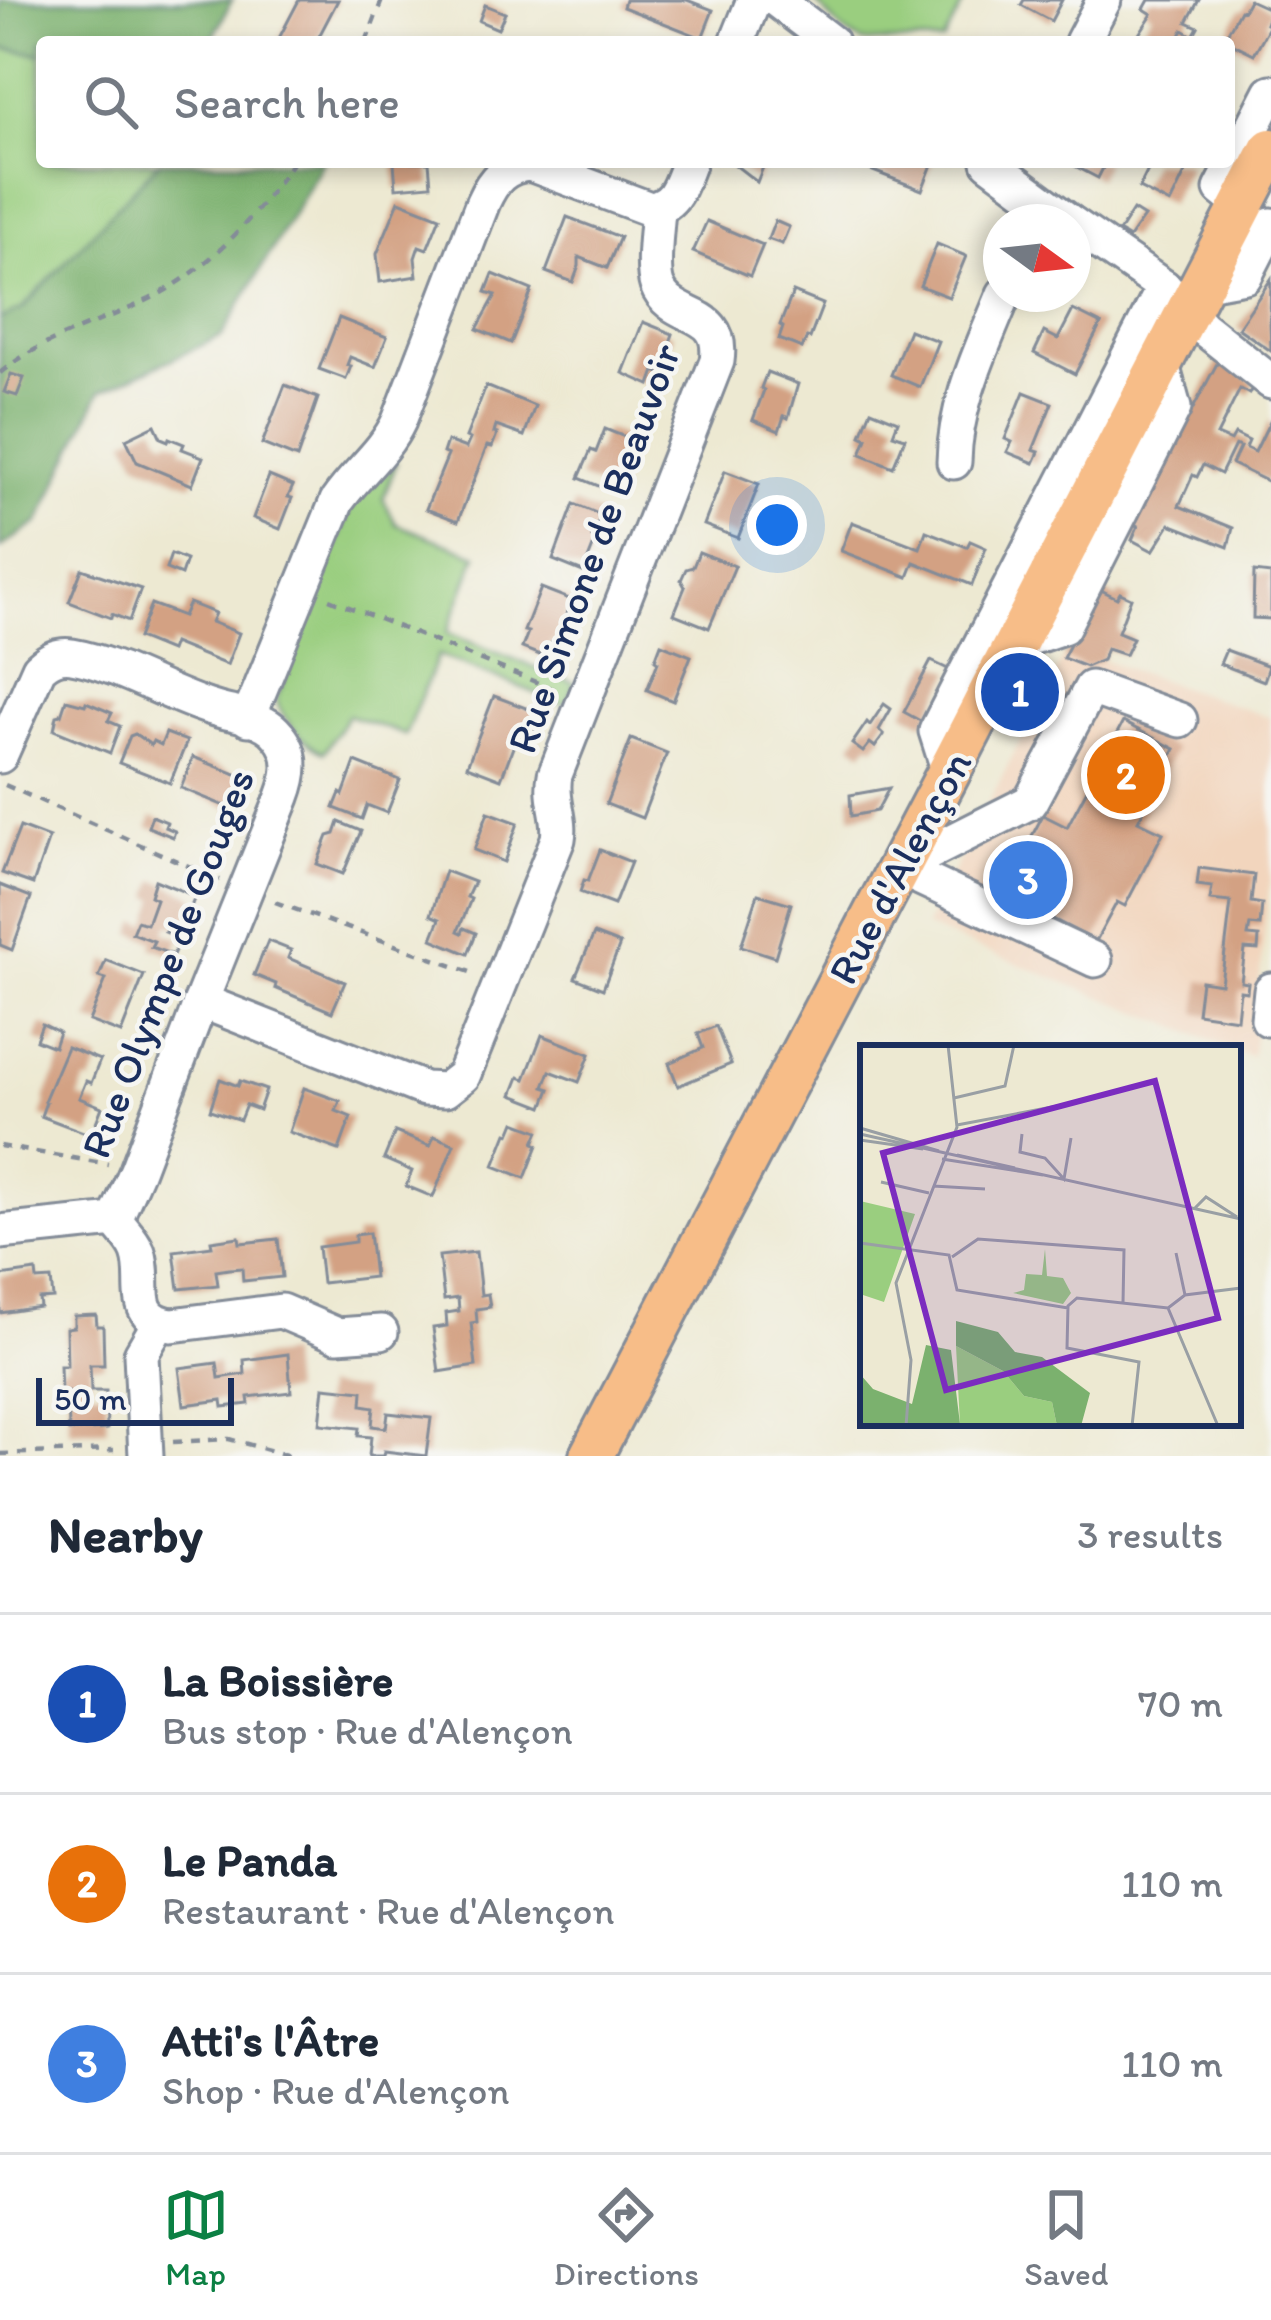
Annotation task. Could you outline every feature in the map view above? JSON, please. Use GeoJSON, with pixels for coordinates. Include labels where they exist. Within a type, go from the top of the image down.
{"type":"FeatureCollection","features":[{"type":"Feature","properties":{"kind":"main road","name":"Rue d'Alençon"},"geometry":{"type":"LineString","coordinates":[[591,1456],[1161,361],[1184,294],[1256,215],[1271,150]]}},
{"type":"Feature","properties":{"kind":"street"},"geometry":{"type":"LineString","coordinates":[[739,36],[754,0]]}},
{"type":"Feature","properties":{"kind":"street"},"geometry":{"type":"LineString","coordinates":[[776,0],[823,36]]}},
{"type":"Feature","properties":{"kind":"street"},"geometry":{"type":"LineString","coordinates":[[1085,36],[1104,0]]}},
{"type":"Feature","properties":{"kind":"street"},"geometry":{"type":"LineString","coordinates":[[1235,162],[1271,92]]}},
{"type":"Feature","properties":{"kind":"street"},"geometry":{"type":"LineString","coordinates":[[248,719],[337,501],[390,440],[483,202],[508,168]]}},
{"type":"Feature","properties":{"kind":"street"},"geometry":{"type":"LineString","coordinates":[[540,168],[638,206],[658,208],[674,197],[686,168]]}},
{"type":"Feature","properties":{"kind":"street"},"geometry":{"type":"LineString","coordinates":[[1006,168],[1030,204]]}},
{"type":"Feature","properties":{"kind":"street"},"geometry":{"type":"LineString","coordinates":[[1232,168],[1221,189],[1256,215]]}},
{"type":"Feature","properties":{"kind":"street","name":"Rue Simone de Beauvoir"},"geometry":{"type":"LineString","coordinates":[[201,1001],[403,1082],[436,1091],[463,1076],[558,839],[552,789],[719,347],[710,326],[664,296],[657,284],[658,208]]}},
{"type":"Feature","properties":{"kind":"street"},"geometry":{"type":"LineString","coordinates":[[1091,235],[1184,294],[1203,328],[1271,382]]}},
{"type":"Feature","properties":{"kind":"street"},"geometry":{"type":"LineString","coordinates":[[950,772],[936,731],[1184,294]]}},
{"type":"Feature","properties":{"kind":"street"},"geometry":{"type":"LineString","coordinates":[[953,462],[965,391],[997,312]]}},
{"type":"Feature","properties":{"kind":"street","name":"Rue Olympe de Gouges"},"geometry":{"type":"LineString","coordinates":[[0,756],[39,668],[60,656],[95,663],[210,708],[261,721],[282,739],[291,763],[290,779],[115,1220]]}},
{"type":"Feature","properties":{"kind":"street"},"geometry":{"type":"LineString","coordinates":[[898,868],[1030,802],[1091,688],[1180,721]]}},
{"type":"Feature","properties":{"kind":"street"},"geometry":{"type":"LineString","coordinates":[[898,868],[1095,960]]}},
{"type":"Feature","properties":{"kind":"street"},"geometry":{"type":"LineString","coordinates":[[0,1232],[115,1220],[139,1253],[142,1305],[159,1323],[281,1311],[337,1335],[381,1332]]}},
{"type":"Feature","properties":{"kind":"street"},"geometry":{"type":"LineString","coordinates":[[146,1452],[141,1354],[159,1323]]}},
{"type":"Feature","properties":{"kind":"path"},"geometry":{"type":"LineString","coordinates":[[368,36],[382,0]]}},
{"type":"Feature","properties":{"kind":"path"},"geometry":{"type":"LineString","coordinates":[[0,373],[25,352],[167,290],[215,254],[264,204],[289,168]]}},
{"type":"Feature","properties":{"kind":"path"},"geometry":{"type":"LineString","coordinates":[[301,588],[586,702]]}},
{"type":"Feature","properties":{"kind":"path"},"geometry":{"type":"LineString","coordinates":[[0,1146],[137,1170]]}},
{"type":"Feature","properties":{"kind":"path"},"geometry":{"type":"LineString","coordinates":[[0,1454],[146,1452],[171,1442],[229,1438],[290,1456]]}},
{"type":"Feature","properties":{"kind":"shaded area"},"geometry":{"type":"Polygon","coordinates":[[[1063,658],[1086,666],[1102,660],[1271,718],[1271,870],[1252,1057],[1241,1052],[1241,1045],[1222,1045],[925,927],[1063,658]]]}},
{"type":"Feature","properties":{"kind":"green space"},"geometry":{"type":"Polygon","coordinates":[[[0,0],[232,0],[214,36],[36,36],[36,53],[0,48],[0,0]]]}},
{"type":"Feature","properties":{"kind":"green space"},"geometry":{"type":"Polygon","coordinates":[[[813,0],[965,0],[946,36],[852,36],[813,0]]]}},
{"type":"Feature","properties":{"kind":"green space"},"geometry":{"type":"Polygon","coordinates":[[[0,48],[36,53],[36,168],[153,168],[22,309],[0,319],[0,48]]]}},
{"type":"Feature","properties":{"kind":"green space"},"geometry":{"type":"Polygon","coordinates":[[[153,168],[320,168],[222,336],[100,392],[39,522],[0,548],[0,319],[22,309],[153,168]]]}},
{"type":"Feature","properties":{"kind":"green space"},"geometry":{"type":"Polygon","coordinates":[[[397,462],[383,499],[396,524],[477,555],[447,633],[575,683],[566,705],[438,655],[405,735],[348,715],[324,752],[295,730],[276,700],[352,503],[397,462]]]}},
{"type":"Feature","properties":{"kind":"building"},"geometry":{"type":"Polygon","coordinates":[[[299,0],[338,0],[319,36],[280,36],[299,0]]]}},
{"type":"Feature","properties":{"kind":"building"},"geometry":{"type":"Polygon","coordinates":[[[625,0],[687,0],[713,10],[703,36],[697,36],[623,7],[625,0]]]}},
{"type":"Feature","properties":{"kind":"building"},"geometry":{"type":"Polygon","coordinates":[[[1024,0],[1062,0],[1051,21],[1021,5],[1024,0]]]}},
{"type":"Feature","properties":{"kind":"building"},"geometry":{"type":"Polygon","coordinates":[[[1149,0],[1199,0],[1187,22],[1198,27],[1193,36],[1183,30],[1180,36],[1138,36],[1152,14],[1144,9],[1149,0]]]}},
{"type":"Feature","properties":{"kind":"building"},"geometry":{"type":"Polygon","coordinates":[[[1249,0],[1271,10],[1266,24],[1270,25],[1254,54],[1235,44],[1235,36],[1226,36],[1249,0]]]}},
{"type":"Feature","properties":{"kind":"building"},"geometry":{"type":"Polygon","coordinates":[[[485,5],[505,13],[498,29],[479,21],[485,5]]]}},
{"type":"Feature","properties":{"kind":"building"},"geometry":{"type":"Polygon","coordinates":[[[394,168],[430,168],[431,185],[396,188],[394,168]]]}},
{"type":"Feature","properties":{"kind":"building"},"geometry":{"type":"Polygon","coordinates":[[[739,168],[763,168],[757,182],[739,168]]]}},
{"type":"Feature","properties":{"kind":"building"},"geometry":{"type":"Polygon","coordinates":[[[865,168],[931,168],[922,190],[865,168]]]}},
{"type":"Feature","properties":{"kind":"building"},"geometry":{"type":"Polygon","coordinates":[[[1079,168],[1103,168],[1098,178],[1079,168]]]}},
{"type":"Feature","properties":{"kind":"building"},"geometry":{"type":"Polygon","coordinates":[[[1149,168],[1188,168],[1170,204],[1139,188],[1149,168]]]}},
{"type":"Feature","properties":{"kind":"building"},"geometry":{"type":"Polygon","coordinates":[[[399,201],[440,217],[427,249],[419,246],[417,276],[380,282],[377,254],[399,201]]]}},
{"type":"Feature","properties":{"kind":"building"},"geometry":{"type":"Polygon","coordinates":[[[1133,210],[1144,217],[1129,238],[1119,232],[1133,210]]]}},
{"type":"Feature","properties":{"kind":"building"},"geometry":{"type":"Polygon","coordinates":[[[567,217],[620,237],[607,268],[579,257],[573,282],[546,272],[567,217]]]}},
{"type":"Feature","properties":{"kind":"building"},"geometry":{"type":"Polygon","coordinates":[[[707,221],[763,245],[750,276],[693,252],[707,221]]]}},
{"type":"Feature","properties":{"kind":"building"},"geometry":{"type":"Polygon","coordinates":[[[775,221],[789,227],[782,244],[768,239],[775,221]]]}},
{"type":"Feature","properties":{"kind":"building"},"geometry":{"type":"Polygon","coordinates":[[[937,244],[966,256],[949,297],[920,286],[937,244]]]}},
{"type":"Feature","properties":{"kind":"building"},"geometry":{"type":"Polygon","coordinates":[[[493,274],[532,290],[511,343],[477,329],[496,295],[486,292],[493,274]]]}},
{"type":"Feature","properties":{"kind":"building"},"geometry":{"type":"Polygon","coordinates":[[[1271,279],[1270,321],[1271,351],[1238,328],[1271,279]]]}},
{"type":"Feature","properties":{"kind":"building"},"geometry":{"type":"Polygon","coordinates":[[[793,292],[823,304],[802,348],[779,339],[793,292]]]}},
{"type":"Feature","properties":{"kind":"building"},"geometry":{"type":"Polygon","coordinates":[[[1072,312],[1101,324],[1075,374],[1034,353],[1044,332],[1058,339],[1072,312]]]}},
{"type":"Feature","properties":{"kind":"building"},"geometry":{"type":"Polygon","coordinates":[[[339,318],[387,337],[375,367],[350,357],[346,379],[319,369],[339,318]]]}},
{"type":"Feature","properties":{"kind":"building"},"geometry":{"type":"Polygon","coordinates":[[[643,322],[673,334],[650,385],[623,373],[643,322]]]}},
{"type":"Feature","properties":{"kind":"building"},"geometry":{"type":"Polygon","coordinates":[[[909,330],[938,341],[920,387],[891,375],[909,330]]]}},
{"type":"Feature","properties":{"kind":"building"},"geometry":{"type":"Polygon","coordinates":[[[1221,356],[1254,384],[1249,394],[1240,389],[1217,435],[1231,441],[1235,434],[1249,441],[1246,448],[1255,452],[1271,419],[1271,483],[1232,464],[1240,447],[1235,445],[1221,474],[1203,465],[1197,477],[1193,475],[1179,506],[1233,528],[1228,547],[1170,524],[1153,551],[1132,540],[1138,526],[1132,523],[1221,356]]]}},
{"type":"Feature","properties":{"kind":"building"},"geometry":{"type":"Polygon","coordinates":[[[767,372],[798,384],[779,431],[753,420],[767,372]]]}},
{"type":"Feature","properties":{"kind":"building"},"geometry":{"type":"Polygon","coordinates":[[[11,374],[24,378],[17,396],[4,392],[11,374]]]}},
{"type":"Feature","properties":{"kind":"building"},"geometry":{"type":"Polygon","coordinates":[[[285,385],[318,398],[297,458],[262,444],[285,385]]]}},
{"type":"Feature","properties":{"kind":"building"},"geometry":{"type":"Polygon","coordinates":[[[486,386],[535,406],[524,436],[496,426],[492,447],[487,446],[458,521],[426,509],[448,455],[443,453],[447,441],[466,448],[486,386]]]}},
{"type":"Feature","properties":{"kind":"building"},"geometry":{"type":"Polygon","coordinates":[[[1024,392],[1052,403],[1033,450],[1039,452],[1034,463],[1007,452],[1012,442],[1005,439],[1024,392]]]}},
{"type":"Feature","properties":{"kind":"building"},"geometry":{"type":"Polygon","coordinates":[[[871,410],[898,421],[893,434],[905,438],[893,467],[861,454],[867,438],[861,435],[871,410]]]}},
{"type":"Feature","properties":{"kind":"building"},"geometry":{"type":"Polygon","coordinates":[[[155,425],[161,438],[184,444],[182,449],[203,457],[192,485],[137,462],[126,439],[155,425]]]}},
{"type":"Feature","properties":{"kind":"building"},"geometry":{"type":"Polygon","coordinates":[[[605,429],[635,441],[618,494],[579,478],[605,429]]]}},
{"type":"Feature","properties":{"kind":"building"},"geometry":{"type":"Polygon","coordinates":[[[725,471],[759,484],[738,538],[704,525],[725,471]]]}},
{"type":"Feature","properties":{"kind":"building"},"geometry":{"type":"Polygon","coordinates":[[[269,476],[293,486],[280,529],[253,518],[269,476]]]}},
{"type":"Feature","properties":{"kind":"building"},"geometry":{"type":"Polygon","coordinates":[[[574,504],[601,515],[583,572],[553,560],[574,504]]]}},
{"type":"Feature","properties":{"kind":"building"},"geometry":{"type":"Polygon","coordinates":[[[852,522],[920,548],[926,531],[967,547],[970,541],[986,548],[972,585],[914,562],[908,577],[841,551],[852,522]]]}},
{"type":"Feature","properties":{"kind":"building"},"geometry":{"type":"Polygon","coordinates":[[[699,552],[735,566],[709,628],[674,614],[685,587],[681,580],[699,552]]]}},
{"type":"Feature","properties":{"kind":"building"},"geometry":{"type":"Polygon","coordinates":[[[171,554],[186,560],[181,575],[166,569],[171,554]]]}},
{"type":"Feature","properties":{"kind":"building"},"geometry":{"type":"Polygon","coordinates":[[[82,569],[141,589],[129,621],[69,602],[82,569]]]}},
{"type":"Feature","properties":{"kind":"building"},"geometry":{"type":"Polygon","coordinates":[[[1254,572],[1271,574],[1271,619],[1253,618],[1254,572]]]}},
{"type":"Feature","properties":{"kind":"building"},"geometry":{"type":"Polygon","coordinates":[[[541,588],[572,600],[545,657],[522,648],[541,588]]]}},
{"type":"Feature","properties":{"kind":"building"},"geometry":{"type":"Polygon","coordinates":[[[1099,589],[1117,598],[1120,593],[1131,598],[1118,632],[1133,638],[1125,655],[1107,649],[1102,660],[1086,667],[1063,658],[1099,589]]]}},
{"type":"Feature","properties":{"kind":"building"},"geometry":{"type":"Polygon","coordinates":[[[189,603],[215,613],[211,622],[239,633],[227,665],[173,643],[170,651],[138,638],[151,604],[183,616],[189,603]]]}},
{"type":"Feature","properties":{"kind":"building"},"geometry":{"type":"Polygon","coordinates":[[[661,644],[691,656],[673,701],[647,690],[661,644]]]}},
{"type":"Feature","properties":{"kind":"building"},"geometry":{"type":"Polygon","coordinates":[[[1226,650],[1269,666],[1264,681],[1220,664],[1226,650]]]}},
{"type":"Feature","properties":{"kind":"building"},"geometry":{"type":"Polygon","coordinates":[[[931,661],[952,671],[924,723],[904,712],[931,661]]]}},
{"type":"Feature","properties":{"kind":"building"},"geometry":{"type":"Polygon","coordinates":[[[494,696],[542,714],[532,739],[518,734],[501,779],[467,766],[494,696]]]}},
{"type":"Feature","properties":{"kind":"building"},"geometry":{"type":"Polygon","coordinates":[[[66,700],[112,713],[108,721],[120,726],[110,753],[54,730],[66,700]]]}},
{"type":"Feature","properties":{"kind":"building"},"geometry":{"type":"Polygon","coordinates":[[[884,704],[891,709],[879,730],[884,735],[875,747],[870,743],[863,752],[852,744],[884,704]]]}},
{"type":"Feature","properties":{"kind":"building"},"geometry":{"type":"Polygon","coordinates":[[[1123,722],[1175,749],[1138,821],[1163,833],[1125,906],[1117,902],[1096,941],[1000,896],[1043,815],[1067,827],[1123,722]]]}},
{"type":"Feature","properties":{"kind":"building"},"geometry":{"type":"Polygon","coordinates":[[[166,733],[187,741],[170,783],[119,763],[130,736],[161,745],[166,733]]]}},
{"type":"Feature","properties":{"kind":"building"},"geometry":{"type":"Polygon","coordinates":[[[631,739],[667,753],[642,818],[606,804],[631,739]]]}},
{"type":"Feature","properties":{"kind":"building"},"geometry":{"type":"Polygon","coordinates":[[[193,757],[246,778],[234,810],[181,788],[193,757]]]}},
{"type":"Feature","properties":{"kind":"building"},"geometry":{"type":"Polygon","coordinates":[[[355,762],[400,780],[387,813],[367,805],[362,819],[334,808],[355,762]]]}},
{"type":"Feature","properties":{"kind":"building"},"geometry":{"type":"Polygon","coordinates":[[[889,788],[877,811],[851,816],[850,795],[889,788]]]}},
{"type":"Feature","properties":{"kind":"building"},"geometry":{"type":"Polygon","coordinates":[[[488,812],[518,823],[504,862],[474,850],[488,812]]]}},
{"type":"Feature","properties":{"kind":"building"},"geometry":{"type":"Polygon","coordinates":[[[152,816],[167,822],[165,827],[175,831],[173,837],[148,827],[152,816]]]}},
{"type":"Feature","properties":{"kind":"building"},"geometry":{"type":"Polygon","coordinates":[[[339,822],[361,831],[343,874],[317,864],[339,822]]]}},
{"type":"Feature","properties":{"kind":"building"},"geometry":{"type":"Polygon","coordinates":[[[20,827],[49,838],[33,884],[2,873],[20,827]]]}},
{"type":"Feature","properties":{"kind":"building"},"geometry":{"type":"Polygon","coordinates":[[[600,850],[631,862],[614,905],[580,892],[600,850]]]}},
{"type":"Feature","properties":{"kind":"building"},"geometry":{"type":"Polygon","coordinates":[[[1199,868],[1254,875],[1251,902],[1262,904],[1260,926],[1250,925],[1248,936],[1259,937],[1258,950],[1245,949],[1241,982],[1248,983],[1247,992],[1240,991],[1237,1019],[1197,1013],[1201,981],[1221,984],[1231,902],[1210,900],[1212,887],[1197,885],[1199,868]]]}},
{"type":"Feature","properties":{"kind":"building"},"geometry":{"type":"Polygon","coordinates":[[[445,871],[474,882],[458,931],[464,928],[476,933],[468,954],[432,939],[440,919],[431,915],[445,871]]]}},
{"type":"Feature","properties":{"kind":"building"},"geometry":{"type":"Polygon","coordinates":[[[155,880],[195,896],[183,929],[169,924],[165,932],[180,938],[173,955],[132,933],[137,921],[147,924],[156,899],[150,896],[155,880]]]}},
{"type":"Feature","properties":{"kind":"building"},"geometry":{"type":"Polygon","coordinates":[[[0,885],[31,897],[12,950],[0,945],[0,885]]]}},
{"type":"Feature","properties":{"kind":"building"},"geometry":{"type":"Polygon","coordinates":[[[758,894],[791,904],[775,957],[741,946],[758,894]]]}},
{"type":"Feature","properties":{"kind":"building"},"geometry":{"type":"Polygon","coordinates":[[[594,934],[620,944],[603,989],[575,978],[594,934]]]}},
{"type":"Feature","properties":{"kind":"building"},"geometry":{"type":"Polygon","coordinates":[[[268,941],[291,950],[288,958],[345,982],[332,1012],[254,975],[268,941]]]}},
{"type":"Feature","properties":{"kind":"building"},"geometry":{"type":"Polygon","coordinates":[[[106,960],[144,975],[121,1033],[89,1021],[106,979],[99,977],[106,960]]]}},
{"type":"Feature","properties":{"kind":"building"},"geometry":{"type":"Polygon","coordinates":[[[42,1024],[59,1032],[54,1047],[36,1040],[42,1024]]]}},
{"type":"Feature","properties":{"kind":"building"},"geometry":{"type":"Polygon","coordinates":[[[716,1026],[731,1064],[678,1086],[669,1063],[703,1048],[698,1034],[716,1026]]]}},
{"type":"Feature","properties":{"kind":"building"},"geometry":{"type":"Polygon","coordinates":[[[542,1035],[590,1054],[579,1082],[550,1071],[543,1107],[512,1095],[519,1077],[525,1079],[542,1035]]]}},
{"type":"Feature","properties":{"kind":"building"},"geometry":{"type":"Polygon","coordinates":[[[67,1047],[100,1060],[79,1098],[102,1107],[91,1135],[41,1116],[67,1047]]]}},
{"type":"Feature","properties":{"kind":"building"},"geometry":{"type":"Polygon","coordinates":[[[220,1079],[266,1090],[259,1110],[246,1105],[240,1120],[210,1110],[220,1079]]]}},
{"type":"Feature","properties":{"kind":"building"},"geometry":{"type":"Polygon","coordinates":[[[304,1088],[340,1101],[336,1111],[351,1117],[339,1150],[289,1132],[304,1088]]]}},
{"type":"Feature","properties":{"kind":"building"},"geometry":{"type":"Polygon","coordinates":[[[515,1122],[539,1131],[525,1178],[494,1166],[515,1122]]]}},
{"type":"Feature","properties":{"kind":"building"},"geometry":{"type":"Polygon","coordinates":[[[395,1132],[430,1146],[434,1136],[454,1144],[433,1197],[406,1186],[412,1171],[384,1159],[395,1132]]]}},
{"type":"Feature","properties":{"kind":"building"},"geometry":{"type":"Polygon","coordinates":[[[369,1233],[374,1277],[322,1283],[318,1247],[355,1242],[355,1235],[369,1233]]]}},
{"type":"Feature","properties":{"kind":"building"},"geometry":{"type":"Polygon","coordinates":[[[239,1237],[240,1243],[278,1239],[282,1277],[243,1281],[242,1268],[229,1269],[216,1271],[218,1285],[179,1289],[174,1251],[239,1237]]]}},
{"type":"Feature","properties":{"kind":"building"},"geometry":{"type":"Polygon","coordinates":[[[476,1252],[481,1295],[488,1294],[490,1307],[476,1309],[477,1322],[471,1323],[476,1366],[439,1372],[433,1328],[447,1326],[446,1313],[459,1311],[458,1298],[444,1300],[439,1256],[476,1252]]]}},
{"type":"Feature","properties":{"kind":"building"},"geometry":{"type":"Polygon","coordinates":[[[36,1271],[37,1280],[51,1279],[53,1298],[39,1299],[40,1307],[0,1313],[0,1276],[36,1271]]]}},
{"type":"Feature","properties":{"kind":"building"},"geometry":{"type":"Polygon","coordinates":[[[96,1315],[97,1326],[103,1326],[104,1365],[90,1365],[91,1391],[106,1391],[107,1429],[69,1431],[68,1392],[61,1393],[60,1366],[67,1366],[66,1328],[74,1327],[74,1316],[96,1315]]]}},
{"type":"Feature","properties":{"kind":"building"},"geometry":{"type":"Polygon","coordinates":[[[288,1354],[291,1392],[248,1397],[249,1404],[223,1407],[222,1400],[184,1405],[179,1368],[217,1363],[219,1378],[245,1374],[244,1360],[288,1354]]]}},
{"type":"Feature","properties":{"kind":"building"},"geometry":{"type":"Polygon","coordinates":[[[324,1387],[363,1391],[362,1405],[374,1407],[372,1426],[386,1428],[388,1413],[431,1418],[426,1456],[384,1451],[383,1456],[369,1456],[371,1437],[358,1436],[359,1428],[320,1424],[324,1387]]]}},
{"type":"Feature","properties":{"kind":"place","name":"La Boissière"},"geometry":{"type":"Point","coordinates":[1020,692]}},
{"type":"Feature","properties":{"kind":"place","name":"Le Panda"},"geometry":{"type":"Point","coordinates":[1126,775]}},
{"type":"Feature","properties":{"kind":"place","name":"Atti's l'Âtre"},"geometry":{"type":"Point","coordinates":[1028,880]}}]}
